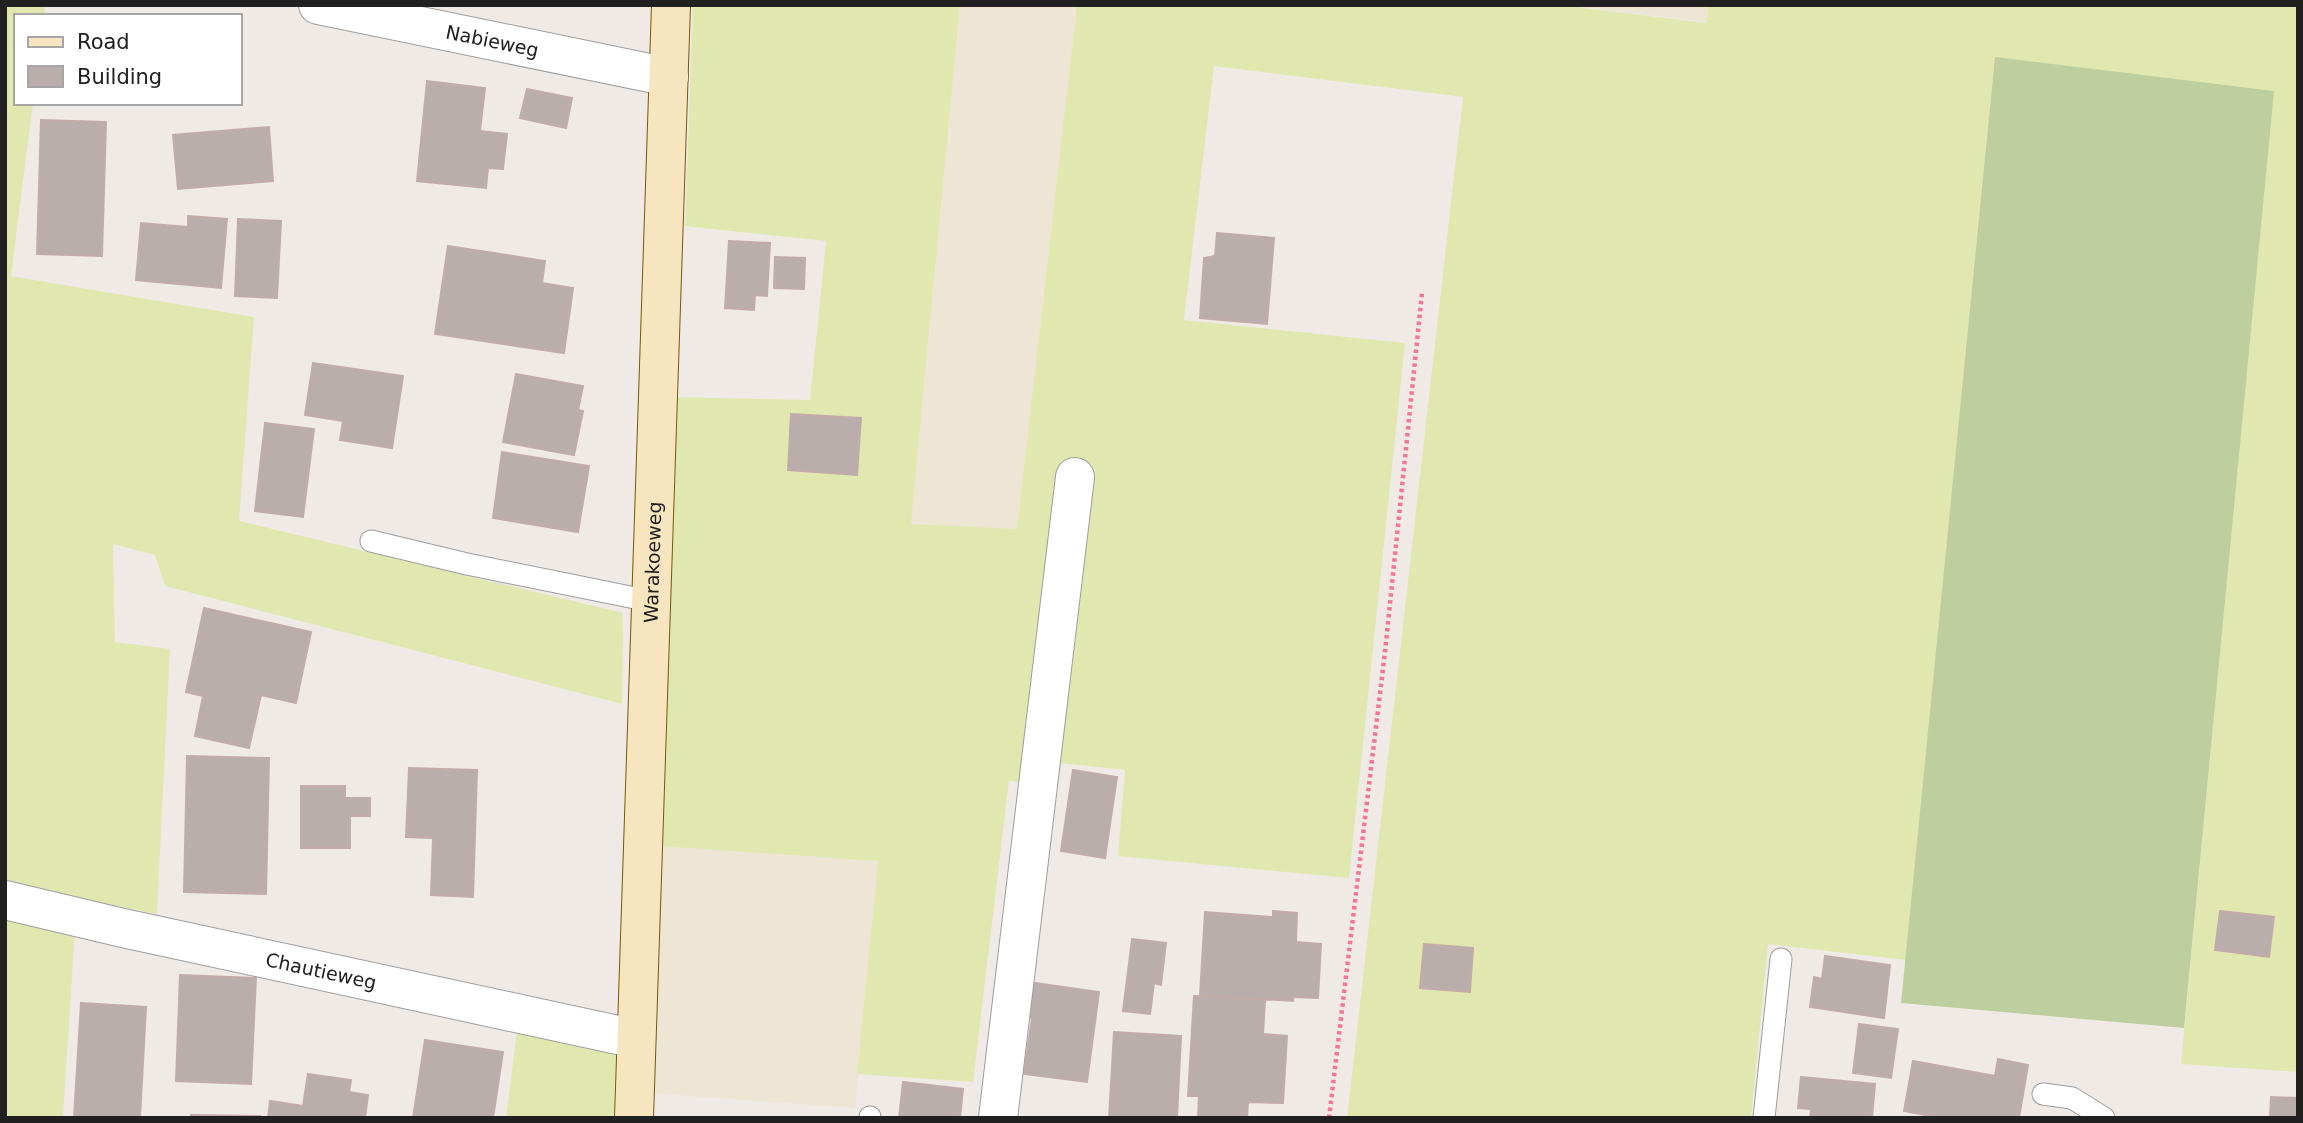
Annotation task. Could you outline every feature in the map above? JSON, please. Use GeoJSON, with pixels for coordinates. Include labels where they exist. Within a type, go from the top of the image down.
{"type":"FeatureCollection","features":[{"type":"Feature","properties":{"kind":"street","name":"Nabieweg"},"geometry":{"type":"LineString","coordinates":[[318,5],[669,77]]}},
{"type":"Feature","properties":{"kind":"street","name":"Warakoeweg"},"geometry":{"type":"LineString","coordinates":[[634,1118],[671,5]]}},
{"type":"Feature","properties":{"kind":"street"},"geometry":{"type":"LineString","coordinates":[[998,1118],[1075,477]]}},
{"type":"Feature","properties":{"kind":"street","name":"Chautieweg"},"geometry":{"type":"LineString","coordinates":[[5,900],[636,1039]]}},
{"type":"Feature","properties":{"kind":"lane"},"geometry":{"type":"LineString","coordinates":[[371,541],[480,567],[650,601]]}},
{"type":"Feature","properties":{"kind":"lane"},"geometry":{"type":"LineString","coordinates":[[1764,1118],[1781,958]]}},
{"type":"Feature","properties":{"kind":"lane"},"geometry":{"type":"LineString","coordinates":[[2043,1094],[2072,1098],[2104,1118]]}},
{"type":"Feature","properties":{"kind":"path"},"geometry":{"type":"LineString","coordinates":[[1328,1118],[1385,653],[1422,293]]}},
{"type":"Feature","properties":{"kind":"shaded area"},"geometry":{"type":"Polygon","coordinates":[[[960,5],[1078,5],[1028,530],[911,524],[960,5]]]}},
{"type":"Feature","properties":{"kind":"shaded area"},"geometry":{"type":"Polygon","coordinates":[[[1561,5],[1708,5],[1707,22],[1561,5]]]}},
{"type":"Feature","properties":{"kind":"shaded area"},"geometry":{"type":"Polygon","coordinates":[[[658,846],[878,861],[855,1108],[648,1093],[658,846]]]}},
{"type":"Feature","properties":{"kind":"green space"},"geometry":{"type":"Polygon","coordinates":[[[5,5],[45,5],[44,14],[14,14],[14,105],[33,105],[11,276],[254,317],[239,521],[623,613],[622,704],[165,586],[155,555],[113,544],[115,642],[170,649],[157,914],[5,883],[5,5]]]}},
{"type":"Feature","properties":{"kind":"green space"},"geometry":{"type":"Polygon","coordinates":[[[693,5],[960,5],[911,524],[1017,529],[1077,5],[1560,5],[1706,23],[1708,5],[2298,5],[2298,1072],[2181,1064],[2273,91],[1995,58],[1906,960],[1768,944],[1751,1118],[1347,1118],[1463,97],[1214,66],[1184,320],[1405,343],[1349,878],[1118,856],[1125,770],[1060,763],[1058,786],[1009,781],[973,1082],[857,1074],[878,861],[658,846],[678,397],[810,400],[826,241],[685,226],[693,5]]]}},
{"type":"Feature","properties":{"kind":"green space"},"geometry":{"type":"Polygon","coordinates":[[[1995,57],[2274,91],[2184,1028],[1901,1003],[1995,57]]]}},
{"type":"Feature","properties":{"kind":"green space"},"geometry":{"type":"Polygon","coordinates":[[[5,914],[75,929],[63,1118],[5,1118],[5,914]]]}},
{"type":"Feature","properties":{"kind":"green space"},"geometry":{"type":"Polygon","coordinates":[[[517,1031],[618,1051],[615,1118],[506,1118],[517,1031]]]}},
{"type":"Feature","properties":{"kind":"building"},"geometry":{"type":"Polygon","coordinates":[[[427,81],[485,88],[480,131],[507,134],[503,169],[488,168],[486,188],[417,181],[427,81]]]}},
{"type":"Feature","properties":{"kind":"building"},"geometry":{"type":"Polygon","coordinates":[[[527,89],[572,98],[566,128],[520,118],[527,89]]]}},
{"type":"Feature","properties":{"kind":"building"},"geometry":{"type":"Polygon","coordinates":[[[41,120],[106,122],[102,256],[37,254],[41,120]]]}},
{"type":"Feature","properties":{"kind":"building"},"geometry":{"type":"Polygon","coordinates":[[[269,127],[273,181],[178,189],[173,135],[269,127]]]}},
{"type":"Feature","properties":{"kind":"building"},"geometry":{"type":"Polygon","coordinates":[[[188,216],[227,219],[221,288],[136,280],[141,223],[188,227],[188,216]]]}},
{"type":"Feature","properties":{"kind":"building"},"geometry":{"type":"Polygon","coordinates":[[[238,219],[281,221],[277,298],[235,296],[238,219]]]}},
{"type":"Feature","properties":{"kind":"building"},"geometry":{"type":"Polygon","coordinates":[[[1217,233],[1274,238],[1267,324],[1200,318],[1204,258],[1215,256],[1217,233]]]}},
{"type":"Feature","properties":{"kind":"building"},"geometry":{"type":"Polygon","coordinates":[[[729,241],[770,243],[767,296],[755,295],[754,310],[725,308],[729,241]]]}},
{"type":"Feature","properties":{"kind":"building"},"geometry":{"type":"Polygon","coordinates":[[[448,246],[545,261],[542,283],[573,288],[564,353],[435,334],[448,246]]]}},
{"type":"Feature","properties":{"kind":"building"},"geometry":{"type":"Polygon","coordinates":[[[775,257],[805,258],[804,289],[774,288],[775,257]]]}},
{"type":"Feature","properties":{"kind":"building"},"geometry":{"type":"Polygon","coordinates":[[[313,363],[403,376],[392,448],[340,440],[343,421],[305,415],[313,363]]]}},
{"type":"Feature","properties":{"kind":"building"},"geometry":{"type":"Polygon","coordinates":[[[516,374],[583,386],[578,410],[583,411],[574,455],[503,442],[516,374]]]}},
{"type":"Feature","properties":{"kind":"building"},"geometry":{"type":"Polygon","coordinates":[[[791,414],[861,418],[857,475],[788,470],[791,414]]]}},
{"type":"Feature","properties":{"kind":"building"},"geometry":{"type":"Polygon","coordinates":[[[265,423],[314,429],[303,517],[255,511],[265,423]]]}},
{"type":"Feature","properties":{"kind":"building"},"geometry":{"type":"Polygon","coordinates":[[[502,452],[589,466],[578,532],[493,518],[502,452]]]}},
{"type":"Feature","properties":{"kind":"building"},"geometry":{"type":"Polygon","coordinates":[[[204,608],[311,632],[296,703],[261,695],[249,748],[195,736],[203,696],[186,692],[204,608]]]}},
{"type":"Feature","properties":{"kind":"building"},"geometry":{"type":"Polygon","coordinates":[[[187,756],[269,758],[266,894],[184,892],[187,756]]]}},
{"type":"Feature","properties":{"kind":"building"},"geometry":{"type":"Polygon","coordinates":[[[409,768],[477,770],[473,897],[431,895],[433,838],[406,837],[409,768]]]}},
{"type":"Feature","properties":{"kind":"building"},"geometry":{"type":"Polygon","coordinates":[[[1073,770],[1117,777],[1105,858],[1061,851],[1073,770]]]}},
{"type":"Feature","properties":{"kind":"building"},"geometry":{"type":"Polygon","coordinates":[[[301,786],[345,786],[345,798],[370,798],[370,816],[350,816],[350,848],[301,848],[301,786]]]}},
{"type":"Feature","properties":{"kind":"building"},"geometry":{"type":"Polygon","coordinates":[[[1273,911],[1297,913],[1296,942],[1321,944],[1318,998],[1293,997],[1293,1001],[1200,995],[1205,912],[1273,917],[1273,911]]]}},
{"type":"Feature","properties":{"kind":"building"},"geometry":{"type":"Polygon","coordinates":[[[2220,911],[2274,917],[2269,957],[2215,950],[2220,911]]]}},
{"type":"Feature","properties":{"kind":"building"},"geometry":{"type":"Polygon","coordinates":[[[1132,939],[1166,943],[1161,985],[1154,983],[1150,1014],[1123,1011],[1132,939]]]}},
{"type":"Feature","properties":{"kind":"building"},"geometry":{"type":"Polygon","coordinates":[[[1424,944],[1473,948],[1470,992],[1420,988],[1424,944]]]}},
{"type":"Feature","properties":{"kind":"building"},"geometry":{"type":"Polygon","coordinates":[[[1825,956],[1890,965],[1884,1018],[1810,1007],[1814,977],[1822,979],[1825,956]]]}},
{"type":"Feature","properties":{"kind":"building"},"geometry":{"type":"Polygon","coordinates":[[[180,975],[256,978],[251,1084],[176,1081],[180,975]]]}},
{"type":"Feature","properties":{"kind":"building"},"geometry":{"type":"Polygon","coordinates":[[[1028,982],[1099,992],[1087,1082],[1024,1074],[1032,1018],[1024,1017],[1028,982]]]}},
{"type":"Feature","properties":{"kind":"building"},"geometry":{"type":"Polygon","coordinates":[[[1194,996],[1265,1000],[1263,1034],[1287,1036],[1283,1103],[1248,1102],[1247,1118],[1198,1118],[1199,1096],[1188,1096],[1194,996]]]}},
{"type":"Feature","properties":{"kind":"building"},"geometry":{"type":"Polygon","coordinates":[[[81,1003],[146,1007],[140,1118],[74,1117],[81,1003]]]}},
{"type":"Feature","properties":{"kind":"building"},"geometry":{"type":"Polygon","coordinates":[[[1859,1024],[1898,1029],[1891,1078],[1853,1073],[1859,1024]]]}},
{"type":"Feature","properties":{"kind":"building"},"geometry":{"type":"Polygon","coordinates":[[[1114,1032],[1181,1036],[1177,1118],[1109,1118],[1114,1032]]]}},
{"type":"Feature","properties":{"kind":"building"},"geometry":{"type":"Polygon","coordinates":[[[425,1040],[503,1052],[493,1118],[413,1118],[425,1040]]]}},
{"type":"Feature","properties":{"kind":"building"},"geometry":{"type":"Polygon","coordinates":[[[1998,1059],[2028,1065],[2019,1118],[1941,1118],[1904,1111],[1913,1061],[1995,1076],[1998,1059]]]}},
{"type":"Feature","properties":{"kind":"building"},"geometry":{"type":"Polygon","coordinates":[[[308,1074],[351,1080],[349,1092],[368,1095],[365,1118],[268,1118],[270,1101],[303,1106],[308,1074]]]}},
{"type":"Feature","properties":{"kind":"building"},"geometry":{"type":"Polygon","coordinates":[[[1801,1077],[1875,1084],[1872,1118],[1810,1118],[1811,1109],[1798,1108],[1801,1077]]]}},
{"type":"Feature","properties":{"kind":"building"},"geometry":{"type":"Polygon","coordinates":[[[903,1082],[963,1089],[960,1118],[899,1118],[903,1082]]]}},
{"type":"Feature","properties":{"kind":"building"},"geometry":{"type":"Polygon","coordinates":[[[2271,1097],[2298,1098],[2297,1118],[2270,1118],[2271,1097]]]}},
{"type":"Feature","properties":{"kind":"building"},"geometry":{"type":"Polygon","coordinates":[[[191,1115],[260,1116],[260,1118],[191,1118],[191,1115]]]}}]}
